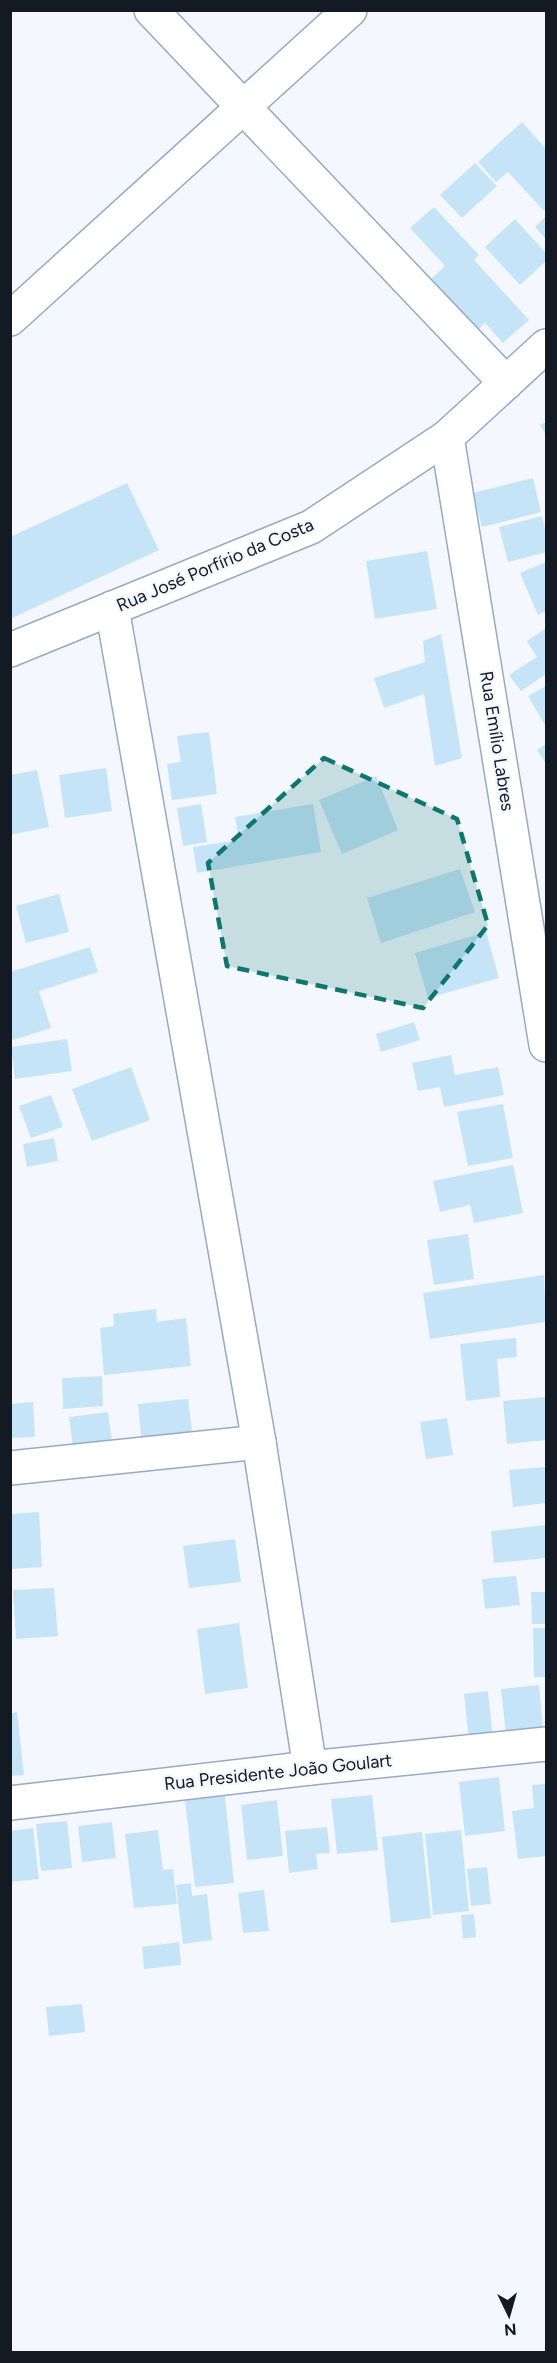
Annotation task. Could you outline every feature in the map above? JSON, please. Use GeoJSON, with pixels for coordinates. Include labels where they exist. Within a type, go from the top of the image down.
{"type":"FeatureCollection","features":[{"type":"Feature","properties":{"kind":"street"},"geometry":{"type":"LineString","coordinates":[[151,10],[506,382]]}},
{"type":"Feature","properties":{"kind":"street"},"geometry":{"type":"LineString","coordinates":[[10,320],[350,10]]}},
{"type":"Feature","properties":{"kind":"street","name":"Rua José Porfírio da Costa"},"geometry":{"type":"LineString","coordinates":[[10,650],[311,527],[447,437],[546,346]]}},
{"type":"Feature","properties":{"kind":"street","name":"Rua Emílio Labres"},"geometry":{"type":"LineString","coordinates":[[447,437],[546,1045]]}},
{"type":"Feature","properties":{"kind":"street"},"geometry":{"type":"LineString","coordinates":[[112,608],[259,1442],[310,1768]]}},
{"type":"Feature","properties":{"kind":"street"},"geometry":{"type":"LineString","coordinates":[[10,1468],[259,1442]]}},
{"type":"Feature","properties":{"kind":"street","name":"Rua Presidente João Goulart"},"geometry":{"type":"LineString","coordinates":[[10,1803],[310,1768],[546,1744]]}},
{"type":"Feature","properties":{"kind":"highlighted area"},"geometry":{"type":"Polygon","coordinates":[[[324,758],[457,819],[488,925],[423,1008],[227,966],[208,863],[324,758]]]}},
{"type":"Feature","properties":{"kind":"building"},"geometry":{"type":"Polygon","coordinates":[[[522,122],[546,149],[546,209],[544,211],[508,172],[496,182],[478,162],[522,122]]]}},
{"type":"Feature","properties":{"kind":"building"},"geometry":{"type":"Polygon","coordinates":[[[475,163],[497,186],[462,218],[440,195],[475,163]]]}},
{"type":"Feature","properties":{"kind":"building"},"geometry":{"type":"Polygon","coordinates":[[[434,207],[479,255],[474,260],[529,320],[503,343],[485,323],[474,333],[428,282],[445,266],[410,228],[434,207]]]}},
{"type":"Feature","properties":{"kind":"building"},"geometry":{"type":"Polygon","coordinates":[[[546,216],[546,239],[535,227],[546,216]]]}},
{"type":"Feature","properties":{"kind":"building"},"geometry":{"type":"Polygon","coordinates":[[[515,219],[546,253],[546,261],[520,285],[485,247],[515,219]]]}},
{"type":"Feature","properties":{"kind":"building"},"geometry":{"type":"Polygon","coordinates":[[[546,422],[546,435],[540,425],[546,422]]]}},
{"type":"Feature","properties":{"kind":"building"},"geometry":{"type":"Polygon","coordinates":[[[533,478],[541,512],[482,527],[473,493],[533,478]]]}},
{"type":"Feature","properties":{"kind":"building"},"geometry":{"type":"Polygon","coordinates":[[[127,483],[159,550],[10,619],[10,537],[127,483]]]}},
{"type":"Feature","properties":{"kind":"building"},"geometry":{"type":"Polygon","coordinates":[[[542,516],[546,532],[546,552],[508,562],[499,527],[542,516]]]}},
{"type":"Feature","properties":{"kind":"building"},"geometry":{"type":"Polygon","coordinates":[[[427,551],[437,609],[375,619],[366,561],[427,551]]]}},
{"type":"Feature","properties":{"kind":"building"},"geometry":{"type":"Polygon","coordinates":[[[546,562],[546,611],[538,615],[520,573],[546,562]]]}},
{"type":"Feature","properties":{"kind":"building"},"geometry":{"type":"Polygon","coordinates":[[[546,628],[546,674],[521,691],[509,675],[537,657],[527,641],[546,628]]]}},
{"type":"Feature","properties":{"kind":"building"},"geometry":{"type":"Polygon","coordinates":[[[441,634],[462,758],[435,766],[424,694],[384,708],[374,678],[425,662],[423,641],[441,634]]]}},
{"type":"Feature","properties":{"kind":"building"},"geometry":{"type":"Polygon","coordinates":[[[546,686],[546,727],[528,696],[546,686]]]}},
{"type":"Feature","properties":{"kind":"building"},"geometry":{"type":"Polygon","coordinates":[[[209,732],[217,794],[172,800],[167,764],[181,762],[177,736],[209,732]]]}},
{"type":"Feature","properties":{"kind":"building"},"geometry":{"type":"Polygon","coordinates":[[[546,744],[546,764],[537,750],[546,744]]]}},
{"type":"Feature","properties":{"kind":"building"},"geometry":{"type":"Polygon","coordinates":[[[106,768],[112,811],[65,818],[59,775],[106,768]]]}},
{"type":"Feature","properties":{"kind":"building"},"geometry":{"type":"Polygon","coordinates":[[[37,770],[49,827],[10,835],[10,775],[37,770]]]}},
{"type":"Feature","properties":{"kind":"building"},"geometry":{"type":"Polygon","coordinates":[[[376,776],[398,830],[342,854],[319,800],[376,776]]]}},
{"type":"Feature","properties":{"kind":"building"},"geometry":{"type":"Polygon","coordinates":[[[201,804],[207,842],[183,846],[177,808],[201,804]]]}},
{"type":"Feature","properties":{"kind":"building"},"geometry":{"type":"Polygon","coordinates":[[[313,804],[321,852],[197,873],[193,847],[239,840],[235,817],[313,804]]]}},
{"type":"Feature","properties":{"kind":"building"},"geometry":{"type":"Polygon","coordinates":[[[460,869],[475,912],[381,943],[367,898],[460,869]]]}},
{"type":"Feature","properties":{"kind":"building"},"geometry":{"type":"Polygon","coordinates":[[[59,894],[69,932],[26,943],[16,906],[59,894]]]}},
{"type":"Feature","properties":{"kind":"building"},"geometry":{"type":"Polygon","coordinates":[[[486,932],[499,978],[428,998],[415,953],[486,932]]]}},
{"type":"Feature","properties":{"kind":"building"},"geometry":{"type":"Polygon","coordinates":[[[90,947],[98,972],[39,991],[51,1028],[13,1040],[10,1033],[10,972],[90,947]]]}},
{"type":"Feature","properties":{"kind":"building"},"geometry":{"type":"Polygon","coordinates":[[[414,1022],[420,1040],[381,1052],[376,1034],[414,1022]]]}},
{"type":"Feature","properties":{"kind":"building"},"geometry":{"type":"Polygon","coordinates":[[[67,1039],[72,1071],[15,1079],[11,1047],[67,1039]]]}},
{"type":"Feature","properties":{"kind":"building"},"geometry":{"type":"Polygon","coordinates":[[[451,1055],[455,1075],[498,1067],[504,1095],[444,1107],[440,1087],[418,1091],[412,1063],[451,1055]]]}},
{"type":"Feature","properties":{"kind":"building"},"geometry":{"type":"Polygon","coordinates":[[[131,1067],[150,1120],[92,1141],[72,1089],[131,1067]]]}},
{"type":"Feature","properties":{"kind":"building"},"geometry":{"type":"Polygon","coordinates":[[[51,1095],[63,1127],[31,1138],[19,1106],[51,1095]]]}},
{"type":"Feature","properties":{"kind":"building"},"geometry":{"type":"Polygon","coordinates":[[[503,1104],[513,1158],[468,1166],[457,1112],[503,1104]]]}},
{"type":"Feature","properties":{"kind":"building"},"geometry":{"type":"Polygon","coordinates":[[[54,1138],[58,1161],[27,1167],[23,1144],[54,1138]]]}},
{"type":"Feature","properties":{"kind":"building"},"geometry":{"type":"Polygon","coordinates":[[[513,1165],[523,1213],[474,1223],[470,1205],[440,1212],[433,1181],[513,1165]]]}},
{"type":"Feature","properties":{"kind":"building"},"geometry":{"type":"Polygon","coordinates":[[[468,1234],[474,1279],[434,1285],[427,1240],[468,1234]]]}},
{"type":"Feature","properties":{"kind":"building"},"geometry":{"type":"Polygon","coordinates":[[[544,1275],[546,1322],[430,1339],[423,1293],[544,1275]]]}},
{"type":"Feature","properties":{"kind":"building"},"geometry":{"type":"Polygon","coordinates":[[[156,1309],[157,1322],[186,1318],[191,1366],[104,1375],[100,1328],[114,1326],[113,1314],[156,1309]]]}},
{"type":"Feature","properties":{"kind":"building"},"geometry":{"type":"Polygon","coordinates":[[[516,1338],[517,1357],[497,1359],[500,1397],[466,1401],[460,1344],[516,1338]]]}},
{"type":"Feature","properties":{"kind":"building"},"geometry":{"type":"Polygon","coordinates":[[[102,1376],[103,1406],[63,1409],[62,1378],[102,1376]]]}},
{"type":"Feature","properties":{"kind":"building"},"geometry":{"type":"Polygon","coordinates":[[[546,1397],[546,1440],[507,1444],[503,1401],[546,1397]]]}},
{"type":"Feature","properties":{"kind":"building"},"geometry":{"type":"Polygon","coordinates":[[[188,1399],[193,1440],[142,1446],[138,1404],[188,1399]]]}},
{"type":"Feature","properties":{"kind":"building"},"geometry":{"type":"Polygon","coordinates":[[[33,1402],[35,1437],[10,1438],[10,1404],[33,1402]]]}},
{"type":"Feature","properties":{"kind":"building"},"geometry":{"type":"Polygon","coordinates":[[[108,1412],[113,1449],[74,1454],[69,1417],[108,1412]]]}},
{"type":"Feature","properties":{"kind":"building"},"geometry":{"type":"Polygon","coordinates":[[[447,1418],[453,1455],[426,1459],[420,1422],[447,1418]]]}},
{"type":"Feature","properties":{"kind":"building"},"geometry":{"type":"Polygon","coordinates":[[[546,1467],[546,1503],[513,1507],[509,1470],[546,1467]]]}},
{"type":"Feature","properties":{"kind":"building"},"geometry":{"type":"Polygon","coordinates":[[[39,1512],[42,1567],[10,1569],[10,1514],[39,1512]]]}},
{"type":"Feature","properties":{"kind":"building"},"geometry":{"type":"Polygon","coordinates":[[[546,1525],[546,1558],[494,1563],[491,1531],[546,1525]]]}},
{"type":"Feature","properties":{"kind":"building"},"geometry":{"type":"Polygon","coordinates":[[[235,1539],[241,1582],[189,1588],[183,1546],[235,1539]]]}},
{"type":"Feature","properties":{"kind":"building"},"geometry":{"type":"Polygon","coordinates":[[[516,1576],[520,1605],[485,1609],[482,1579],[516,1576]]]}},
{"type":"Feature","properties":{"kind":"building"},"geometry":{"type":"Polygon","coordinates":[[[54,1588],[58,1636],[16,1639],[13,1590],[54,1588]]]}},
{"type":"Feature","properties":{"kind":"building"},"geometry":{"type":"Polygon","coordinates":[[[531,1592],[546,1592],[546,1624],[532,1624],[531,1592]]]}},
{"type":"Feature","properties":{"kind":"building"},"geometry":{"type":"Polygon","coordinates":[[[239,1623],[248,1688],[205,1694],[197,1629],[239,1623]]]}},
{"type":"Feature","properties":{"kind":"building"},"geometry":{"type":"Polygon","coordinates":[[[533,1628],[546,1628],[546,1677],[534,1677],[533,1628]]]}},
{"type":"Feature","properties":{"kind":"building"},"geometry":{"type":"Polygon","coordinates":[[[539,1685],[543,1730],[506,1734],[501,1689],[539,1685]]]}},
{"type":"Feature","properties":{"kind":"building"},"geometry":{"type":"Polygon","coordinates":[[[488,1691],[493,1739],[469,1741],[464,1694],[488,1691]]]}},
{"type":"Feature","properties":{"kind":"building"},"geometry":{"type":"Polygon","coordinates":[[[17,1712],[24,1775],[10,1776],[10,1713],[17,1712]]]}},
{"type":"Feature","properties":{"kind":"building"},"geometry":{"type":"Polygon","coordinates":[[[499,1777],[505,1831],[465,1836],[459,1782],[499,1777]]]}},
{"type":"Feature","properties":{"kind":"building"},"geometry":{"type":"Polygon","coordinates":[[[545,1784],[546,1856],[518,1859],[512,1811],[534,1808],[532,1785],[545,1784]]]}},
{"type":"Feature","properties":{"kind":"building"},"geometry":{"type":"Polygon","coordinates":[[[372,1795],[378,1850],[337,1854],[331,1799],[372,1795]]]}},
{"type":"Feature","properties":{"kind":"building"},"geometry":{"type":"Polygon","coordinates":[[[225,1796],[234,1883],[195,1887],[185,1800],[225,1796]]]}},
{"type":"Feature","properties":{"kind":"building"},"geometry":{"type":"Polygon","coordinates":[[[277,1800],[283,1856],[247,1860],[241,1805],[277,1800]]]}},
{"type":"Feature","properties":{"kind":"building"},"geometry":{"type":"Polygon","coordinates":[[[67,1821],[72,1868],[41,1871],[36,1824],[67,1821]]]}},
{"type":"Feature","properties":{"kind":"building"},"geometry":{"type":"Polygon","coordinates":[[[112,1822],[116,1858],[82,1862],[78,1826],[112,1822]]]}},
{"type":"Feature","properties":{"kind":"building"},"geometry":{"type":"Polygon","coordinates":[[[327,1827],[330,1853],[316,1854],[318,1869],[289,1873],[285,1831],[327,1827]]]}},
{"type":"Feature","properties":{"kind":"building"},"geometry":{"type":"Polygon","coordinates":[[[33,1828],[39,1879],[10,1882],[10,1831],[33,1828]]]}},
{"type":"Feature","properties":{"kind":"building"},"geometry":{"type":"Polygon","coordinates":[[[158,1830],[163,1870],[173,1869],[177,1904],[134,1908],[125,1834],[158,1830]]]}},
{"type":"Feature","properties":{"kind":"building"},"geometry":{"type":"Polygon","coordinates":[[[461,1830],[469,1911],[433,1915],[425,1834],[461,1830]]]}},
{"type":"Feature","properties":{"kind":"building"},"geometry":{"type":"Polygon","coordinates":[[[422,1832],[431,1918],[391,1923],[382,1837],[422,1832]]]}},
{"type":"Feature","properties":{"kind":"building"},"geometry":{"type":"Polygon","coordinates":[[[487,1867],[491,1904],[471,1906],[467,1869],[487,1867]]]}},
{"type":"Feature","properties":{"kind":"building"},"geometry":{"type":"Polygon","coordinates":[[[191,1883],[192,1896],[207,1894],[212,1940],[183,1944],[176,1885],[191,1883]]]}},
{"type":"Feature","properties":{"kind":"building"},"geometry":{"type":"Polygon","coordinates":[[[264,1890],[269,1931],[243,1933],[238,1893],[264,1890]]]}},
{"type":"Feature","properties":{"kind":"building"},"geometry":{"type":"Polygon","coordinates":[[[474,1914],[476,1937],[463,1939],[461,1915],[474,1914]]]}},
{"type":"Feature","properties":{"kind":"building"},"geometry":{"type":"Polygon","coordinates":[[[179,1942],[181,1965],[144,1969],[142,1947],[179,1942]]]}},
{"type":"Feature","properties":{"kind":"building"},"geometry":{"type":"Polygon","coordinates":[[[82,2004],[85,2032],[49,2036],[46,2007],[82,2004]]]}}]}
